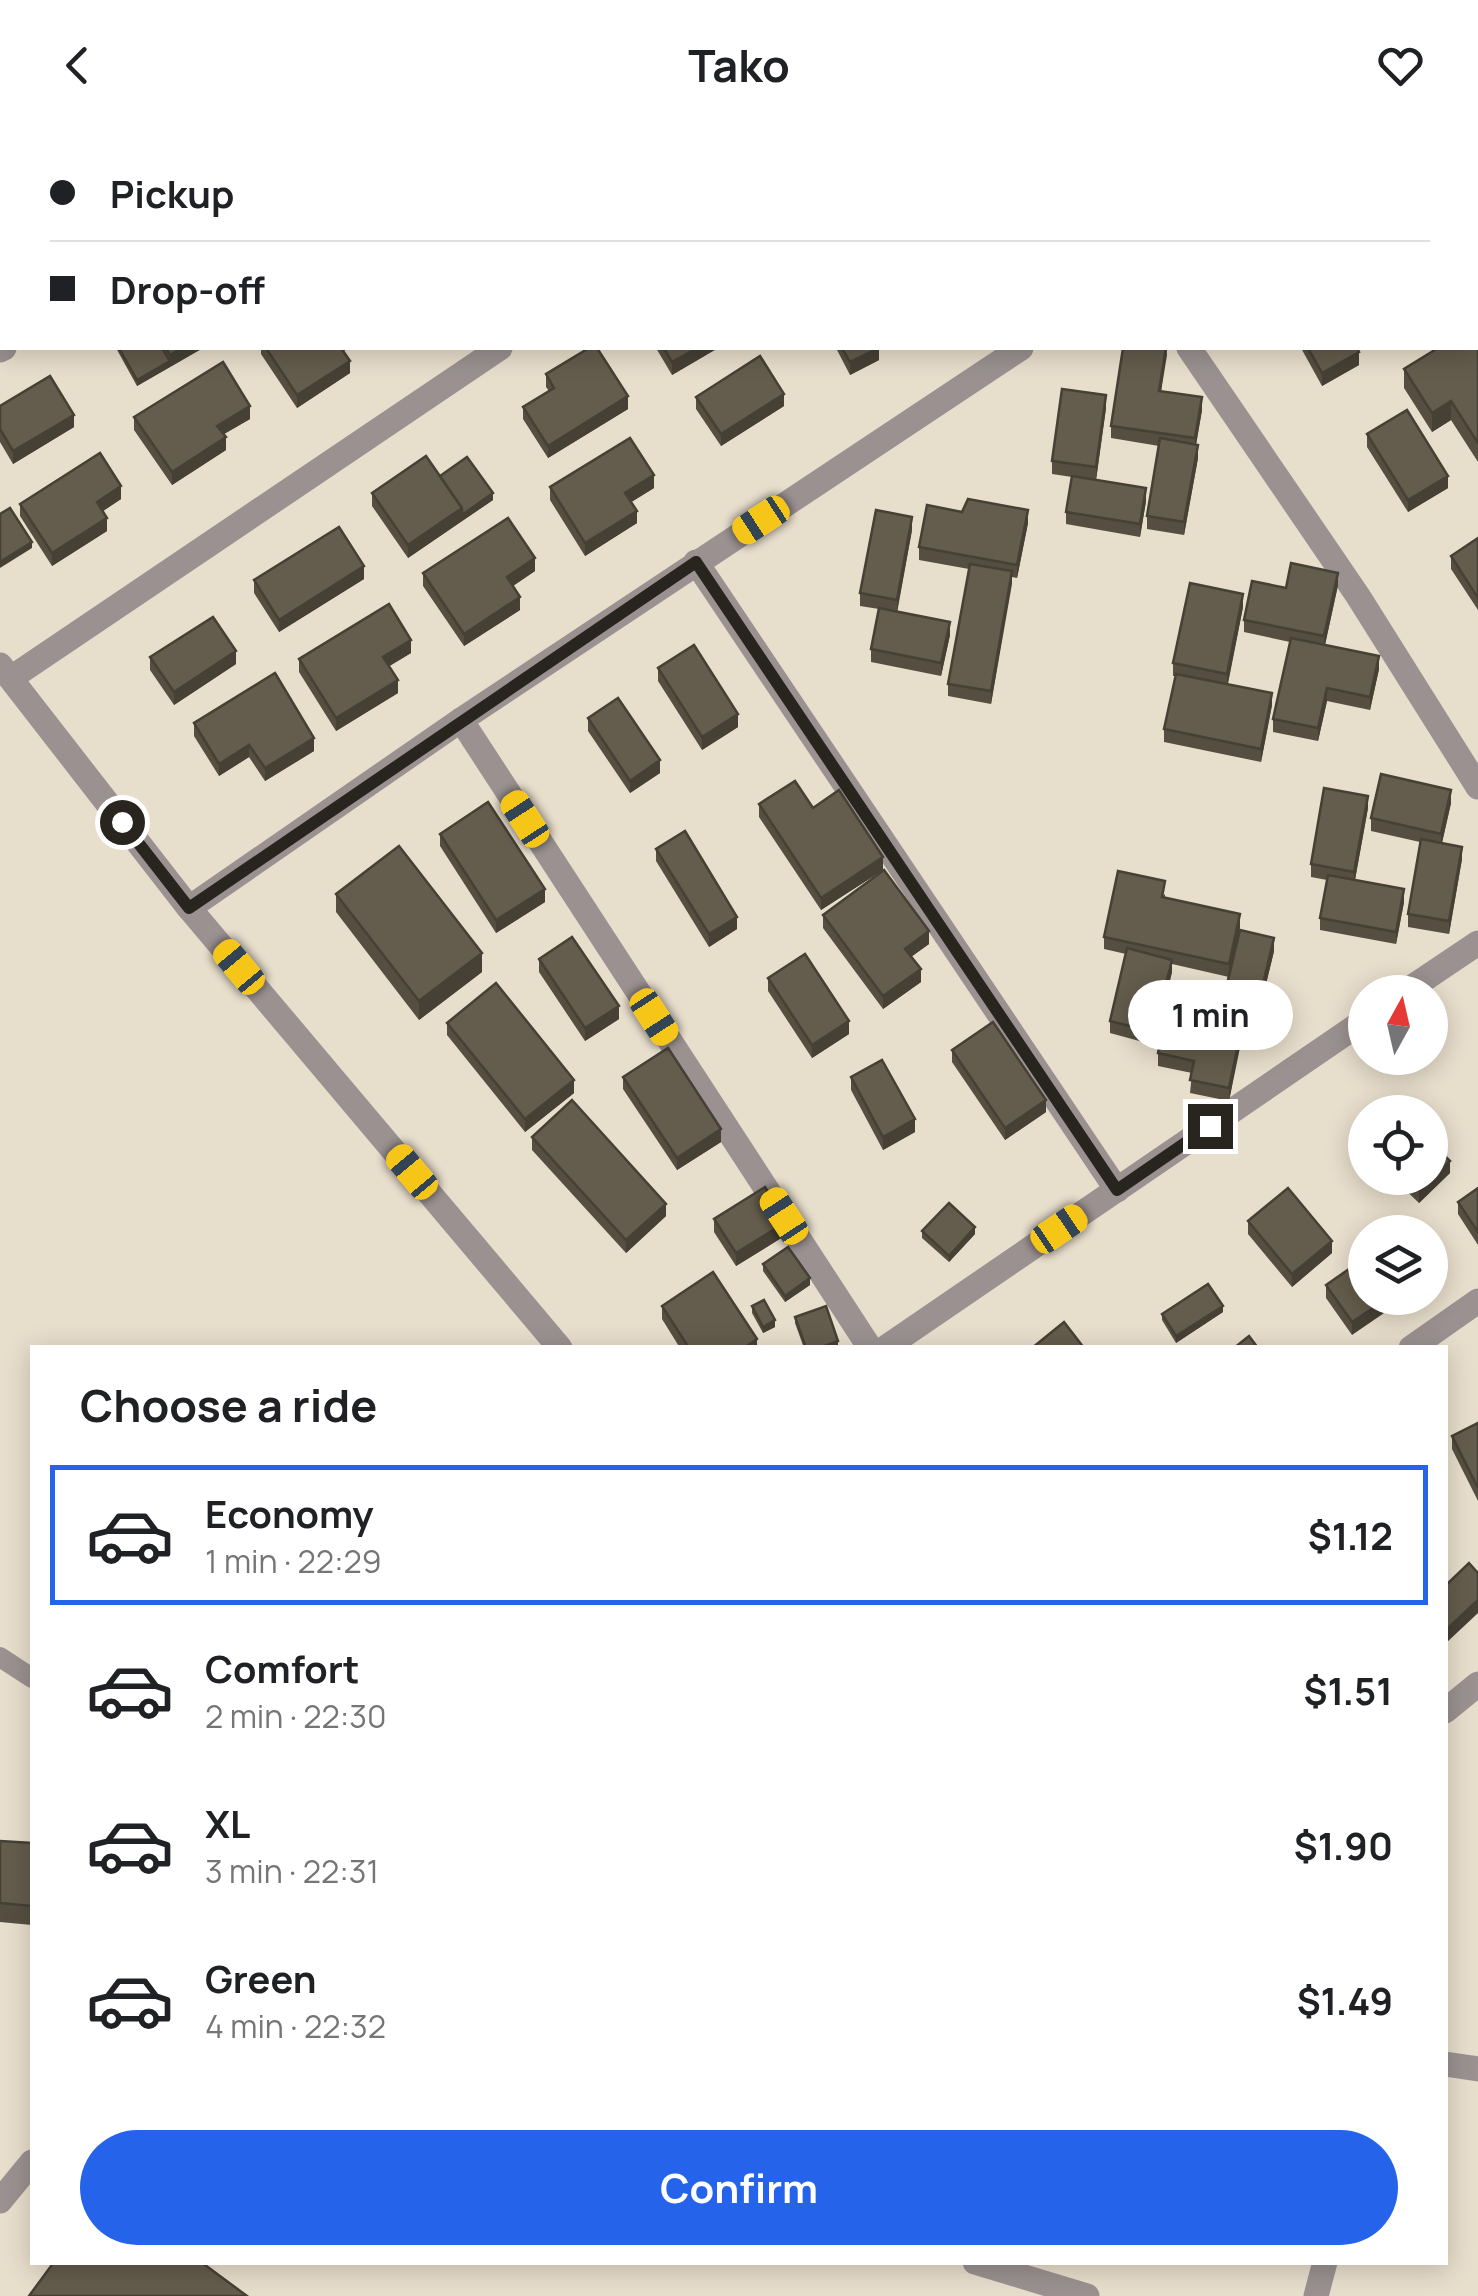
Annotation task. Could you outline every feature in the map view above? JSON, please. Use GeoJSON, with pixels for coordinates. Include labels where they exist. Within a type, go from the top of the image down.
{"type":"FeatureCollection","features":[{"type":"Feature","properties":{"kind":"street"},"geometry":{"type":"LineString","coordinates":[[497,350],[5,671],[189,908],[557,1345]]}},
{"type":"Feature","properties":{"kind":"street"},"geometry":{"type":"LineString","coordinates":[[189,908],[460,720],[1018,350]]}},
{"type":"Feature","properties":{"kind":"street"},"geometry":{"type":"LineString","coordinates":[[1190,350],[1358,596],[1478,787]]}},
{"type":"Feature","properties":{"kind":"street"},"geometry":{"type":"LineString","coordinates":[[696,562],[1117,1190]]}},
{"type":"Feature","properties":{"kind":"street"},"geometry":{"type":"LineString","coordinates":[[460,720],[868,1345]]}},
{"type":"Feature","properties":{"kind":"street"},"geometry":{"type":"LineString","coordinates":[[1430,975],[1478,943]]}},
{"type":"Feature","properties":{"kind":"street"},"geometry":{"type":"LineString","coordinates":[[889,1345],[1348,1032]]}},
{"type":"Feature","properties":{"kind":"street"},"geometry":{"type":"LineString","coordinates":[[1414,1345],[1478,1301]]}},
{"type":"Feature","properties":{"kind":"street"},"geometry":{"type":"LineString","coordinates":[[1448,1709],[1478,1684]]}},
{"type":"Feature","properties":{"kind":"street"},"geometry":{"type":"LineString","coordinates":[[1448,2065],[1478,2070]]}},
{"type":"Feature","properties":{"kind":"street"},"geometry":{"type":"LineString","coordinates":[[0,2201],[30,2164]]}},
{"type":"Feature","properties":{"kind":"street"},"geometry":{"type":"LineString","coordinates":[[985,2265],[1088,2296]]}},
{"type":"Feature","properties":{"kind":"street"},"geometry":{"type":"LineString","coordinates":[[1316,2296],[1324,2265]]}},
{"type":"Feature","properties":{"kind":"lane"},"geometry":{"type":"LineString","coordinates":[[0,1657],[30,1677]]}},
{"type":"Feature","properties":{"kind":"building"},"geometry":{"type":"Polygon","coordinates":[[[120,350],[163,350],[170,361],[137,380],[120,350]]]}},
{"type":"Feature","properties":{"kind":"building"},"geometry":{"type":"Polygon","coordinates":[[[267,350],[342,350],[350,361],[297,395],[267,350]]]}},
{"type":"Feature","properties":{"kind":"building"},"geometry":{"type":"Polygon","coordinates":[[[586,350],[598,350],[628,396],[548,446],[523,407],[554,388],[546,374],[586,350]]]}},
{"type":"Feature","properties":{"kind":"building"},"geometry":{"type":"Polygon","coordinates":[[[665,350],[693,350],[672,362],[665,350]]]}},
{"type":"Feature","properties":{"kind":"building"},"geometry":{"type":"Polygon","coordinates":[[[843,350],[875,350],[850,362],[843,350]]]}},
{"type":"Feature","properties":{"kind":"building"},"geometry":{"type":"Polygon","coordinates":[[[1123,350],[1166,350],[1159,391],[1202,397],[1195,438],[1111,426],[1123,350]]]}},
{"type":"Feature","properties":{"kind":"building"},"geometry":{"type":"Polygon","coordinates":[[[1309,350],[1358,350],[1359,352],[1322,373],[1309,350]]]}},
{"type":"Feature","properties":{"kind":"building"},"geometry":{"type":"Polygon","coordinates":[[[1435,350],[1478,350],[1478,443],[1451,401],[1432,413],[1404,369],[1435,350]]]}},
{"type":"Feature","properties":{"kind":"building"},"geometry":{"type":"Polygon","coordinates":[[[760,356],[784,394],[721,434],[696,397],[760,356]]]}},
{"type":"Feature","properties":{"kind":"building"},"geometry":{"type":"Polygon","coordinates":[[[223,362],[250,406],[217,426],[226,437],[172,472],[134,417],[223,362]]]}},
{"type":"Feature","properties":{"kind":"building"},"geometry":{"type":"Polygon","coordinates":[[[50,376],[74,415],[13,451],[0,429],[0,406],[50,376]]]}},
{"type":"Feature","properties":{"kind":"building"},"geometry":{"type":"Polygon","coordinates":[[[1062,389],[1106,395],[1096,467],[1052,461],[1062,389]]]}},
{"type":"Feature","properties":{"kind":"building"},"geometry":{"type":"Polygon","coordinates":[[[1407,410],[1448,476],[1408,500],[1367,434],[1407,410]]]}},
{"type":"Feature","properties":{"kind":"building"},"geometry":{"type":"Polygon","coordinates":[[[630,438],[654,475],[625,493],[637,511],[585,543],[550,487],[630,438]]]}},
{"type":"Feature","properties":{"kind":"building"},"geometry":{"type":"Polygon","coordinates":[[[1160,438],[1198,445],[1184,522],[1147,516],[1160,438]]]}},
{"type":"Feature","properties":{"kind":"building"},"geometry":{"type":"Polygon","coordinates":[[[100,453],[121,486],[97,502],[107,518],[52,553],[20,504],[100,453]]]}},
{"type":"Feature","properties":{"kind":"building"},"geometry":{"type":"Polygon","coordinates":[[[426,456],[462,508],[408,545],[372,493],[426,456]]]}},
{"type":"Feature","properties":{"kind":"building"},"geometry":{"type":"Polygon","coordinates":[[[467,457],[493,493],[462,515],[462,508],[440,476],[467,457]]]}},
{"type":"Feature","properties":{"kind":"building"},"geometry":{"type":"Polygon","coordinates":[[[1072,476],[1146,488],[1140,524],[1066,512],[1072,476]]]}},
{"type":"Feature","properties":{"kind":"building"},"geometry":{"type":"Polygon","coordinates":[[[968,499],[1028,510],[1017,565],[919,547],[927,505],[962,512],[968,499]]]}},
{"type":"Feature","properties":{"kind":"building"},"geometry":{"type":"Polygon","coordinates":[[[10,508],[32,542],[0,562],[0,514],[10,508]]]}},
{"type":"Feature","properties":{"kind":"building"},"geometry":{"type":"Polygon","coordinates":[[[876,510],[912,517],[897,600],[860,593],[876,510]]]}},
{"type":"Feature","properties":{"kind":"building"},"geometry":{"type":"Polygon","coordinates":[[[508,518],[535,558],[507,577],[520,597],[464,634],[423,573],[508,518]]]}},
{"type":"Feature","properties":{"kind":"building"},"geometry":{"type":"Polygon","coordinates":[[[339,527],[364,566],[279,620],[254,580],[339,527]]]}},
{"type":"Feature","properties":{"kind":"building"},"geometry":{"type":"Polygon","coordinates":[[[1478,538],[1478,598],[1451,556],[1478,538]]]}},
{"type":"Feature","properties":{"kind":"building"},"geometry":{"type":"Polygon","coordinates":[[[1291,563],[1338,573],[1324,636],[1244,620],[1252,581],[1286,588],[1291,563]]]}},
{"type":"Feature","properties":{"kind":"building"},"geometry":{"type":"Polygon","coordinates":[[[970,564],[1012,571],[991,691],[948,684],[970,564]]]}},
{"type":"Feature","properties":{"kind":"building"},"geometry":{"type":"Polygon","coordinates":[[[1190,583],[1243,594],[1227,674],[1173,663],[1190,583]]]}},
{"type":"Feature","properties":{"kind":"building"},"geometry":{"type":"Polygon","coordinates":[[[389,604],[411,640],[383,657],[398,680],[336,718],[299,659],[389,604]]]}},
{"type":"Feature","properties":{"kind":"building"},"geometry":{"type":"Polygon","coordinates":[[[879,608],[950,622],[941,663],[871,649],[879,608]]]}},
{"type":"Feature","properties":{"kind":"building"},"geometry":{"type":"Polygon","coordinates":[[[213,617],[236,651],[174,692],[150,657],[213,617]]]}},
{"type":"Feature","properties":{"kind":"building"},"geometry":{"type":"Polygon","coordinates":[[[1291,638],[1379,656],[1370,697],[1327,688],[1318,728],[1273,719],[1291,638]]]}},
{"type":"Feature","properties":{"kind":"building"},"geometry":{"type":"Polygon","coordinates":[[[694,645],[738,714],[702,737],[658,668],[694,645]]]}},
{"type":"Feature","properties":{"kind":"building"},"geometry":{"type":"Polygon","coordinates":[[[275,673],[314,738],[265,768],[249,745],[219,764],[194,723],[275,673]]]}},
{"type":"Feature","properties":{"kind":"building"},"geometry":{"type":"Polygon","coordinates":[[[1176,674],[1272,693],[1261,749],[1164,729],[1176,674]]]}},
{"type":"Feature","properties":{"kind":"building"},"geometry":{"type":"Polygon","coordinates":[[[618,698],[660,760],[630,781],[588,718],[618,698]]]}},
{"type":"Feature","properties":{"kind":"building"},"geometry":{"type":"Polygon","coordinates":[[[1381,774],[1451,790],[1441,834],[1371,818],[1381,774]]]}},
{"type":"Feature","properties":{"kind":"building"},"geometry":{"type":"Polygon","coordinates":[[[795,781],[813,808],[839,790],[883,857],[821,898],[759,804],[795,781]]]}},
{"type":"Feature","properties":{"kind":"building"},"geometry":{"type":"Polygon","coordinates":[[[1324,788],[1368,796],[1354,872],[1311,864],[1324,788]]]}},
{"type":"Feature","properties":{"kind":"building"},"geometry":{"type":"Polygon","coordinates":[[[488,802],[545,889],[496,920],[440,834],[488,802]]]}},
{"type":"Feature","properties":{"kind":"building"},"geometry":{"type":"Polygon","coordinates":[[[685,831],[737,917],[709,934],[656,849],[685,831]]]}},
{"type":"Feature","properties":{"kind":"building"},"geometry":{"type":"Polygon","coordinates":[[[1421,839],[1462,847],[1449,921],[1408,914],[1421,839]]]}},
{"type":"Feature","properties":{"kind":"building"},"geometry":{"type":"Polygon","coordinates":[[[399,846],[482,953],[419,1001],[336,894],[399,846]]]}},
{"type":"Feature","properties":{"kind":"building"},"geometry":{"type":"Polygon","coordinates":[[[884,870],[929,931],[905,949],[921,969],[883,996],[823,915],[884,870]]]}},
{"type":"Feature","properties":{"kind":"building"},"geometry":{"type":"Polygon","coordinates":[[[1118,871],[1165,881],[1162,897],[1240,914],[1229,964],[1104,937],[1118,871]]]}},
{"type":"Feature","properties":{"kind":"building"},"geometry":{"type":"Polygon","coordinates":[[[1328,875],[1404,889],[1396,932],[1320,918],[1328,875]]]}},
{"type":"Feature","properties":{"kind":"building"},"geometry":{"type":"Polygon","coordinates":[[[1240,930],[1274,938],[1255,1017],[1221,1009],[1240,930]]]}},
{"type":"Feature","properties":{"kind":"building"},"geometry":{"type":"Polygon","coordinates":[[[572,937],[619,1006],[585,1028],[539,959],[572,937]]]}},
{"type":"Feature","properties":{"kind":"building"},"geometry":{"type":"Polygon","coordinates":[[[1127,948],[1172,960],[1154,1032],[1110,1021],[1127,948]]]}},
{"type":"Feature","properties":{"kind":"building"},"geometry":{"type":"Polygon","coordinates":[[[805,954],[849,1021],[812,1045],[768,978],[805,954]]]}},
{"type":"Feature","properties":{"kind":"building"},"geometry":{"type":"Polygon","coordinates":[[[496,983],[574,1080],[525,1119],[447,1023],[496,983]]]}},
{"type":"Feature","properties":{"kind":"building"},"geometry":{"type":"Polygon","coordinates":[[[1167,1006],[1243,1021],[1229,1088],[1190,1080],[1194,1061],[1158,1053],[1167,1006]]]}},
{"type":"Feature","properties":{"kind":"building"},"geometry":{"type":"Polygon","coordinates":[[[993,1022],[1046,1100],[1005,1128],[952,1050],[993,1022]]]}},
{"type":"Feature","properties":{"kind":"building"},"geometry":{"type":"Polygon","coordinates":[[[668,1048],[721,1129],[677,1158],[623,1077],[668,1048]]]}},
{"type":"Feature","properties":{"kind":"building"},"geometry":{"type":"Polygon","coordinates":[[[882,1060],[915,1119],[883,1137],[851,1077],[882,1060]]]}},
{"type":"Feature","properties":{"kind":"building"},"geometry":{"type":"Polygon","coordinates":[[[572,1100],[666,1204],[626,1240],[532,1137],[572,1100]]]}},
{"type":"Feature","properties":{"kind":"building"},"geometry":{"type":"Polygon","coordinates":[[[765,1187],[786,1222],[736,1253],[714,1219],[765,1187]]]}},
{"type":"Feature","properties":{"kind":"building"},"geometry":{"type":"Polygon","coordinates":[[[1288,1188],[1332,1241],[1292,1274],[1248,1221],[1288,1188]]]}},
{"type":"Feature","properties":{"kind":"building"},"geometry":{"type":"Polygon","coordinates":[[[1478,1188],[1478,1232],[1458,1202],[1478,1188]]]}},
{"type":"Feature","properties":{"kind":"building"},"geometry":{"type":"Polygon","coordinates":[[[949,1203],[975,1227],[949,1256],[922,1231],[949,1203]]]}},
{"type":"Feature","properties":{"kind":"building"},"geometry":{"type":"Polygon","coordinates":[[[788,1247],[810,1278],[785,1296],[763,1264],[788,1247]]]}},
{"type":"Feature","properties":{"kind":"building"},"geometry":{"type":"Polygon","coordinates":[[[1348,1270],[1348,1315],[1362,1315],[1352,1322],[1326,1285],[1348,1270]]]}},
{"type":"Feature","properties":{"kind":"building"},"geometry":{"type":"Polygon","coordinates":[[[713,1272],[757,1339],[748,1345],[687,1345],[662,1306],[713,1272]]]}},
{"type":"Feature","properties":{"kind":"building"},"geometry":{"type":"Polygon","coordinates":[[[1208,1284],[1223,1306],[1176,1336],[1162,1314],[1208,1284]]]}},
{"type":"Feature","properties":{"kind":"building"},"geometry":{"type":"Polygon","coordinates":[[[764,1300],[775,1320],[763,1327],[752,1306],[764,1300]]]}},
{"type":"Feature","properties":{"kind":"building"},"geometry":{"type":"Polygon","coordinates":[[[826,1306],[838,1341],[805,1345],[795,1317],[826,1306]]]}},
{"type":"Feature","properties":{"kind":"building"},"geometry":{"type":"Polygon","coordinates":[[[1064,1322],[1082,1345],[1036,1345],[1064,1322]]]}},
{"type":"Feature","properties":{"kind":"building"},"geometry":{"type":"Polygon","coordinates":[[[1249,1336],[1256,1345],[1238,1345],[1249,1336]]]}},
{"type":"Feature","properties":{"kind":"building"},"geometry":{"type":"Polygon","coordinates":[[[1478,1423],[1478,1488],[1452,1436],[1478,1423]]]}},
{"type":"Feature","properties":{"kind":"building"},"geometry":{"type":"Polygon","coordinates":[[[1469,1563],[1478,1573],[1478,1600],[1448,1628],[1448,1583],[1469,1563]]]}},
{"type":"Feature","properties":{"kind":"building"},"geometry":{"type":"Polygon","coordinates":[[[0,1841],[30,1843],[30,1906],[0,1903],[0,1841]]]}},
{"type":"Feature","properties":{"kind":"building"},"geometry":{"type":"Polygon","coordinates":[[[52,2265],[205,2265],[247,2296],[29,2296],[52,2265]]]}},
{"type":"Feature","properties":{"kind":"route"},"geometry":{"type":"LineString","coordinates":[[122,822],[189,908],[696,562],[1117,1190],[1210,1126]]}}]}
